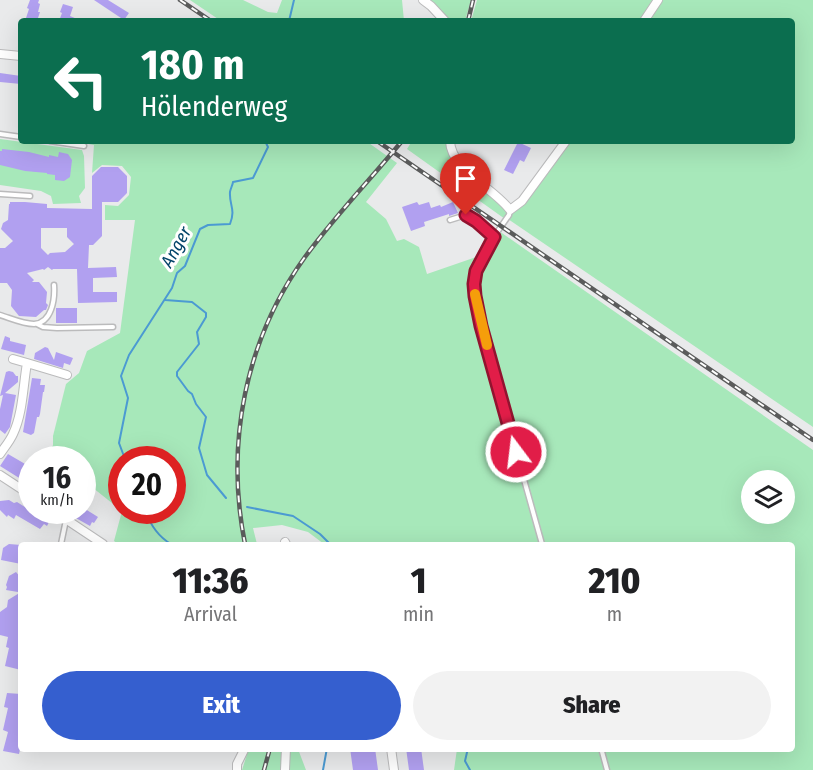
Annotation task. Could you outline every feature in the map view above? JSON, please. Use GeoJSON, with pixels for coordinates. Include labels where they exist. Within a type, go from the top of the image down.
{"type":"FeatureCollection","features":[{"type":"Feature","properties":{"kind":"street"},"geometry":{"type":"LineString","coordinates":[[423,0],[442,18]]}},
{"type":"Feature","properties":{"kind":"street"},"geometry":{"type":"LineString","coordinates":[[646,18],[658,0]]}},
{"type":"Feature","properties":{"kind":"street"},"geometry":{"type":"LineString","coordinates":[[0,54],[18,56]]}},
{"type":"Feature","properties":{"kind":"street"},"geometry":{"type":"LineString","coordinates":[[450,144],[450,150],[455,158],[503,200],[510,210],[522,201],[564,144]]}},
{"type":"Feature","properties":{"kind":"street"},"geometry":{"type":"LineString","coordinates":[[13,359],[67,375]]}},
{"type":"Feature","properties":{"kind":"street"},"geometry":{"type":"LineString","coordinates":[[0,454],[11,438],[20,413],[27,363]]}},
{"type":"Feature","properties":{"kind":"street"},"geometry":{"type":"LineString","coordinates":[[0,475],[18,487]]}},
{"type":"Feature","properties":{"kind":"street"},"geometry":{"type":"LineString","coordinates":[[73,524],[100,542]]}},
{"type":"Feature","properties":{"kind":"street"},"geometry":{"type":"LineString","coordinates":[[237,770],[237,764],[243,752]]}},
{"type":"Feature","properties":{"kind":"street"},"geometry":{"type":"LineString","coordinates":[[285,770],[286,752]]}},
{"type":"Feature","properties":{"kind":"street"},"geometry":{"type":"LineString","coordinates":[[392,752],[394,770]]}},
{"type":"Feature","properties":{"kind":"lane"},"geometry":{"type":"LineString","coordinates":[[0,134],[18,137]]}},
{"type":"Feature","properties":{"kind":"lane"},"geometry":{"type":"LineString","coordinates":[[70,144],[84,146]]}},
{"type":"Feature","properties":{"kind":"lane"},"geometry":{"type":"LineString","coordinates":[[0,194],[30,196]]}},
{"type":"Feature","properties":{"kind":"lane"},"geometry":{"type":"LineString","coordinates":[[510,210],[476,271],[475,296],[481,326],[541,542]]}},
{"type":"Feature","properties":{"kind":"lane"},"geometry":{"type":"LineString","coordinates":[[450,220],[466,215],[494,237]]}},
{"type":"Feature","properties":{"kind":"lane"},"geometry":{"type":"LineString","coordinates":[[36,324],[43,321],[49,314],[54,285]]}},
{"type":"Feature","properties":{"kind":"lane"},"geometry":{"type":"LineString","coordinates":[[0,315],[44,327],[113,327]]}},
{"type":"Feature","properties":{"kind":"lane"},"geometry":{"type":"LineString","coordinates":[[61,542],[65,524]]}},
{"type":"Feature","properties":{"kind":"lane"},"geometry":{"type":"LineString","coordinates":[[602,752],[607,770]]}},
{"type":"Feature","properties":{"kind":"green space"},"geometry":{"type":"Polygon","coordinates":[[[190,0],[243,0],[268,12],[277,13],[282,0],[402,0],[404,18],[217,18],[190,0]]]}},
{"type":"Feature","properties":{"kind":"green space"},"geometry":{"type":"Polygon","coordinates":[[[429,0],[471,0],[466,18],[446,18],[429,0]]]}},
{"type":"Feature","properties":{"kind":"green space"},"geometry":{"type":"Polygon","coordinates":[[[477,0],[656,0],[644,18],[472,18],[477,0]]]}},
{"type":"Feature","properties":{"kind":"green space"},"geometry":{"type":"Polygon","coordinates":[[[662,0],[813,0],[813,427],[508,219],[511,210],[565,144],[795,144],[795,18],[650,18],[662,0]]]}},
{"type":"Feature","properties":{"kind":"green space"},"geometry":{"type":"Polygon","coordinates":[[[0,139],[18,141],[18,144],[82,150],[85,188],[79,196],[81,203],[53,204],[51,196],[41,191],[0,185],[0,139]]]}},
{"type":"Feature","properties":{"kind":"green space"},"geometry":{"type":"Polygon","coordinates":[[[88,144],[370,144],[397,163],[366,202],[386,219],[397,241],[404,239],[419,247],[427,274],[482,255],[473,283],[476,296],[475,285],[478,271],[499,231],[813,450],[813,770],[454,770],[457,752],[795,752],[795,542],[321,542],[308,532],[282,525],[253,528],[256,542],[114,541],[119,524],[186,524],[186,446],[108,446],[108,500],[96,490],[96,446],[53,446],[66,384],[79,373],[87,351],[120,333],[135,220],[105,220],[105,205],[118,206],[129,195],[131,177],[122,166],[102,165],[92,173],[94,145],[88,144]]]}},
{"type":"Feature","properties":{"kind":"green space"},"geometry":{"type":"Polygon","coordinates":[[[410,144],[449,144],[449,150],[509,210],[505,219],[407,149],[410,144]]]}},
{"type":"Feature","properties":{"kind":"green space"},"geometry":{"type":"Polygon","coordinates":[[[248,752],[299,752],[306,770],[242,770],[248,752]]]}},
{"type":"Feature","properties":{"kind":"building"},"geometry":{"type":"Polygon","coordinates":[[[30,0],[39,0],[38,18],[26,18],[29,9],[27,8],[30,0]]]}},
{"type":"Feature","properties":{"kind":"building"},"geometry":{"type":"Polygon","coordinates":[[[94,0],[108,0],[129,13],[125,18],[121,18],[94,0]]]}},
{"type":"Feature","properties":{"kind":"building"},"geometry":{"type":"Polygon","coordinates":[[[63,4],[73,7],[70,16],[75,18],[60,18],[62,13],[60,12],[63,4]]]}},
{"type":"Feature","properties":{"kind":"building"},"geometry":{"type":"Polygon","coordinates":[[[0,73],[18,76],[18,84],[0,82],[0,73]]]}},
{"type":"Feature","properties":{"kind":"building"},"geometry":{"type":"Polygon","coordinates":[[[517,144],[531,148],[524,162],[520,160],[513,174],[504,170],[517,144]]]}},
{"type":"Feature","properties":{"kind":"building"},"geometry":{"type":"Polygon","coordinates":[[[2,149],[49,157],[49,155],[58,157],[59,152],[68,154],[72,160],[70,177],[64,181],[55,180],[55,175],[0,165],[2,149]]]}},
{"type":"Feature","properties":{"kind":"building"},"geometry":{"type":"Polygon","coordinates":[[[101,167],[118,167],[127,176],[127,193],[118,202],[102,202],[102,236],[93,245],[89,245],[88,268],[116,267],[117,277],[93,278],[93,292],[117,292],[117,302],[78,303],[77,269],[52,270],[48,267],[27,273],[34,280],[32,282],[39,282],[47,292],[46,310],[36,317],[19,316],[11,306],[12,290],[7,283],[0,283],[0,248],[5,248],[13,241],[1,229],[3,223],[8,220],[10,202],[47,204],[47,208],[92,209],[92,176],[101,167]],[[41,228],[41,248],[48,255],[65,252],[74,244],[67,237],[67,228],[41,228]]]}},
{"type":"Feature","properties":{"kind":"building"},"geometry":{"type":"Polygon","coordinates":[[[417,202],[419,205],[429,202],[431,208],[453,202],[458,213],[424,222],[425,226],[411,231],[402,207],[417,202]]]}},
{"type":"Feature","properties":{"kind":"building"},"geometry":{"type":"Polygon","coordinates":[[[56,308],[77,308],[77,323],[56,323],[56,308]]]}},
{"type":"Feature","properties":{"kind":"building"},"geometry":{"type":"Polygon","coordinates":[[[5,336],[10,338],[10,341],[26,345],[24,355],[1,349],[5,336]]]}},
{"type":"Feature","properties":{"kind":"building"},"geometry":{"type":"Polygon","coordinates":[[[45,347],[48,348],[54,360],[56,352],[73,358],[70,365],[64,363],[63,368],[34,359],[35,353],[45,347]]]}},
{"type":"Feature","properties":{"kind":"building"},"geometry":{"type":"Polygon","coordinates":[[[9,371],[18,376],[18,382],[5,393],[16,395],[10,427],[5,434],[0,430],[3,395],[0,396],[6,372],[9,371]]]}},
{"type":"Feature","properties":{"kind":"building"},"geometry":{"type":"Polygon","coordinates":[[[32,378],[41,379],[40,385],[45,385],[40,414],[37,417],[34,433],[31,435],[23,432],[32,378]]]}},
{"type":"Feature","properties":{"kind":"building"},"geometry":{"type":"Polygon","coordinates":[[[8,454],[18,460],[18,477],[0,466],[8,454]]]}},
{"type":"Feature","properties":{"kind":"building"},"geometry":{"type":"Polygon","coordinates":[[[9,500],[18,503],[18,516],[16,515],[14,519],[8,515],[7,517],[0,510],[0,501],[9,500]]]}},
{"type":"Feature","properties":{"kind":"building"},"geometry":{"type":"Polygon","coordinates":[[[31,524],[44,524],[40,529],[31,524]]]}},
{"type":"Feature","properties":{"kind":"building"},"geometry":{"type":"Polygon","coordinates":[[[9,544],[18,545],[18,563],[1,560],[3,548],[9,544]]]}},
{"type":"Feature","properties":{"kind":"building"},"geometry":{"type":"Polygon","coordinates":[[[16,572],[18,574],[18,592],[6,590],[9,576],[16,572]]]}},
{"type":"Feature","properties":{"kind":"building"},"geometry":{"type":"Polygon","coordinates":[[[18,594],[18,669],[5,666],[9,648],[6,647],[8,637],[0,635],[0,612],[7,607],[8,600],[18,594]]]}},
{"type":"Feature","properties":{"kind":"building"},"geometry":{"type":"Polygon","coordinates":[[[7,693],[18,694],[19,754],[3,751],[8,732],[3,730],[8,708],[4,707],[7,693]]]}},
{"type":"Feature","properties":{"kind":"building"},"geometry":{"type":"Polygon","coordinates":[[[351,752],[376,752],[378,770],[353,770],[351,752]]]}},
{"type":"Feature","properties":{"kind":"building"},"geometry":{"type":"Polygon","coordinates":[[[407,752],[422,752],[424,770],[409,770],[407,752]]]}},
{"type":"Feature","properties":{"kind":"waterway","name":"Anger"},"geometry":{"type":"LineString","coordinates":[[290,18],[294,0]]}},
{"type":"Feature","properties":{"kind":"waterway","name":"Anger"},"geometry":{"type":"LineString","coordinates":[[120,446],[128,398],[121,376],[129,355],[172,288],[177,273],[185,266],[200,229],[208,225],[230,224],[232,214],[230,192],[233,182],[253,178],[268,147],[266,144]]}},
{"type":"Feature","properties":{"kind":"waterway","name":"Anger"},"geometry":{"type":"LineString","coordinates":[[165,300],[192,302],[206,313],[197,332],[199,344],[177,372],[177,376],[192,394],[206,417],[199,448],[207,475],[226,498]]}},
{"type":"Feature","properties":{"kind":"waterway","name":"Anger"},"geometry":{"type":"LineString","coordinates":[[247,507],[293,516],[328,542]]}},
{"type":"Feature","properties":{"kind":"waterway","name":"Anger"},"geometry":{"type":"LineString","coordinates":[[152,524],[168,542]]}},
{"type":"Feature","properties":{"kind":"waterway","name":"Anger"},"geometry":{"type":"LineString","coordinates":[[323,770],[326,752]]}},
{"type":"Feature","properties":{"kind":"waterway","name":"Anger"},"geometry":{"type":"LineString","coordinates":[[467,752],[465,761],[470,770]]}},
{"type":"Feature","properties":{"kind":"railway"},"geometry":{"type":"LineString","coordinates":[[180,0],[207,18]]}},
{"type":"Feature","properties":{"kind":"railway"},"geometry":{"type":"LineString","coordinates":[[469,18],[473,0]]}},
{"type":"Feature","properties":{"kind":"railway"},"geometry":{"type":"LineString","coordinates":[[381,144],[813,440]]}},
{"type":"Feature","properties":{"kind":"railway"},"geometry":{"type":"LineString","coordinates":[[245,542],[239,506],[239,431],[254,358],[284,289],[305,257],[399,144]]}},
{"type":"Feature","properties":{"kind":"railway"},"geometry":{"type":"LineString","coordinates":[[264,770],[269,752]]}},
{"type":"Feature","properties":{"kind":"slow traffic"},"geometry":{"type":"LineString","coordinates":[[475,294],[487,345]]}},
{"type":"Feature","properties":{"kind":"route"},"geometry":{"type":"LineString","coordinates":[[466,215],[494,237],[476,271],[475,296],[481,326],[516,452]]}}]}
